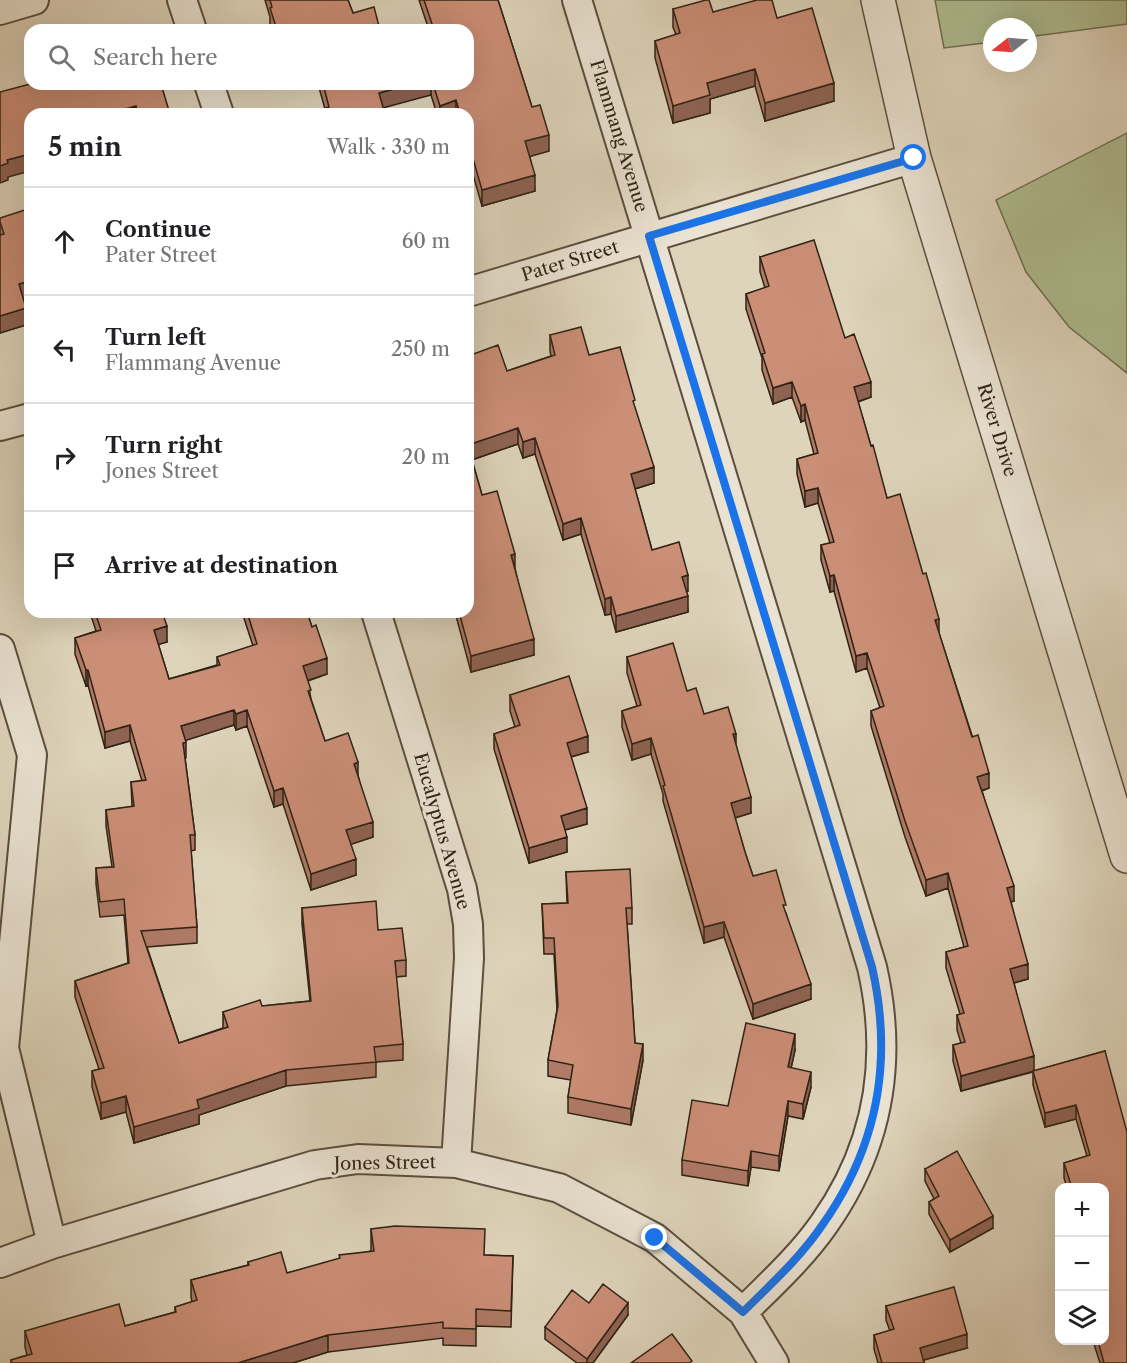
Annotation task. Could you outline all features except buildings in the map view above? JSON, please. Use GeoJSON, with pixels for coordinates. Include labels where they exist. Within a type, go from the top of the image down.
{"type":"FeatureCollection","features":[{"type":"Feature","properties":{"kind":"street"},"geometry":{"type":"LineString","coordinates":[[0,10],[34,0]]}},
{"type":"Feature","properties":{"kind":"street"},"geometry":{"type":"LineString","coordinates":[[182,0],[190,24]]}},
{"type":"Feature","properties":{"kind":"street","name":"Flammang Avenue"},"geometry":{"type":"LineString","coordinates":[[577,0],[869,955],[880,1000],[881,1074],[875,1110],[864,1149],[855,1170],[824,1224],[805,1248],[743,1312]]}},
{"type":"Feature","properties":{"kind":"street","name":"River Drive"},"geometry":{"type":"LineString","coordinates":[[878,0],[914,158],[1127,856]]}},
{"type":"Feature","properties":{"kind":"street"},"geometry":{"type":"LineString","coordinates":[[211,90],[217,108]]}},
{"type":"Feature","properties":{"kind":"street","name":"Pater Street"},"geometry":{"type":"LineString","coordinates":[[474,290],[914,158]]}},
{"type":"Feature","properties":{"kind":"street"},"geometry":{"type":"LineString","coordinates":[[0,426],[24,420]]}},
{"type":"Feature","properties":{"kind":"street","name":"Eucalyptus Avenue"},"geometry":{"type":"LineString","coordinates":[[378,618],[462,889],[468,924],[469,958],[456,1163]]}},
{"type":"Feature","properties":{"kind":"street"},"geometry":{"type":"LineString","coordinates":[[0,649],[32,755],[4,1048],[52,1244]]}},
{"type":"Feature","properties":{"kind":"street","name":"Jones Street"},"geometry":{"type":"LineString","coordinates":[[0,1263],[52,1244],[315,1165],[358,1159],[456,1163],[559,1188],[655,1238],[743,1312],[774,1363]]}},
{"type":"Feature","properties":{"kind":"green space"},"geometry":{"type":"Polygon","coordinates":[[[935,0],[1127,0],[1127,24],[1037,36],[1037,18],[983,18],[983,43],[944,48],[935,0]]]}},
{"type":"Feature","properties":{"kind":"green space"},"geometry":{"type":"Polygon","coordinates":[[[1127,133],[1127,373],[1069,327],[1026,272],[996,200],[1127,133]]]}},
{"type":"Feature","properties":{"kind":"route"},"geometry":{"type":"LineString","coordinates":[[655,1238],[743,1312],[805,1248],[824,1224],[855,1170],[864,1149],[875,1110],[881,1074],[882,1034],[880,1000],[872,967],[649,236],[914,158]]}}]}
